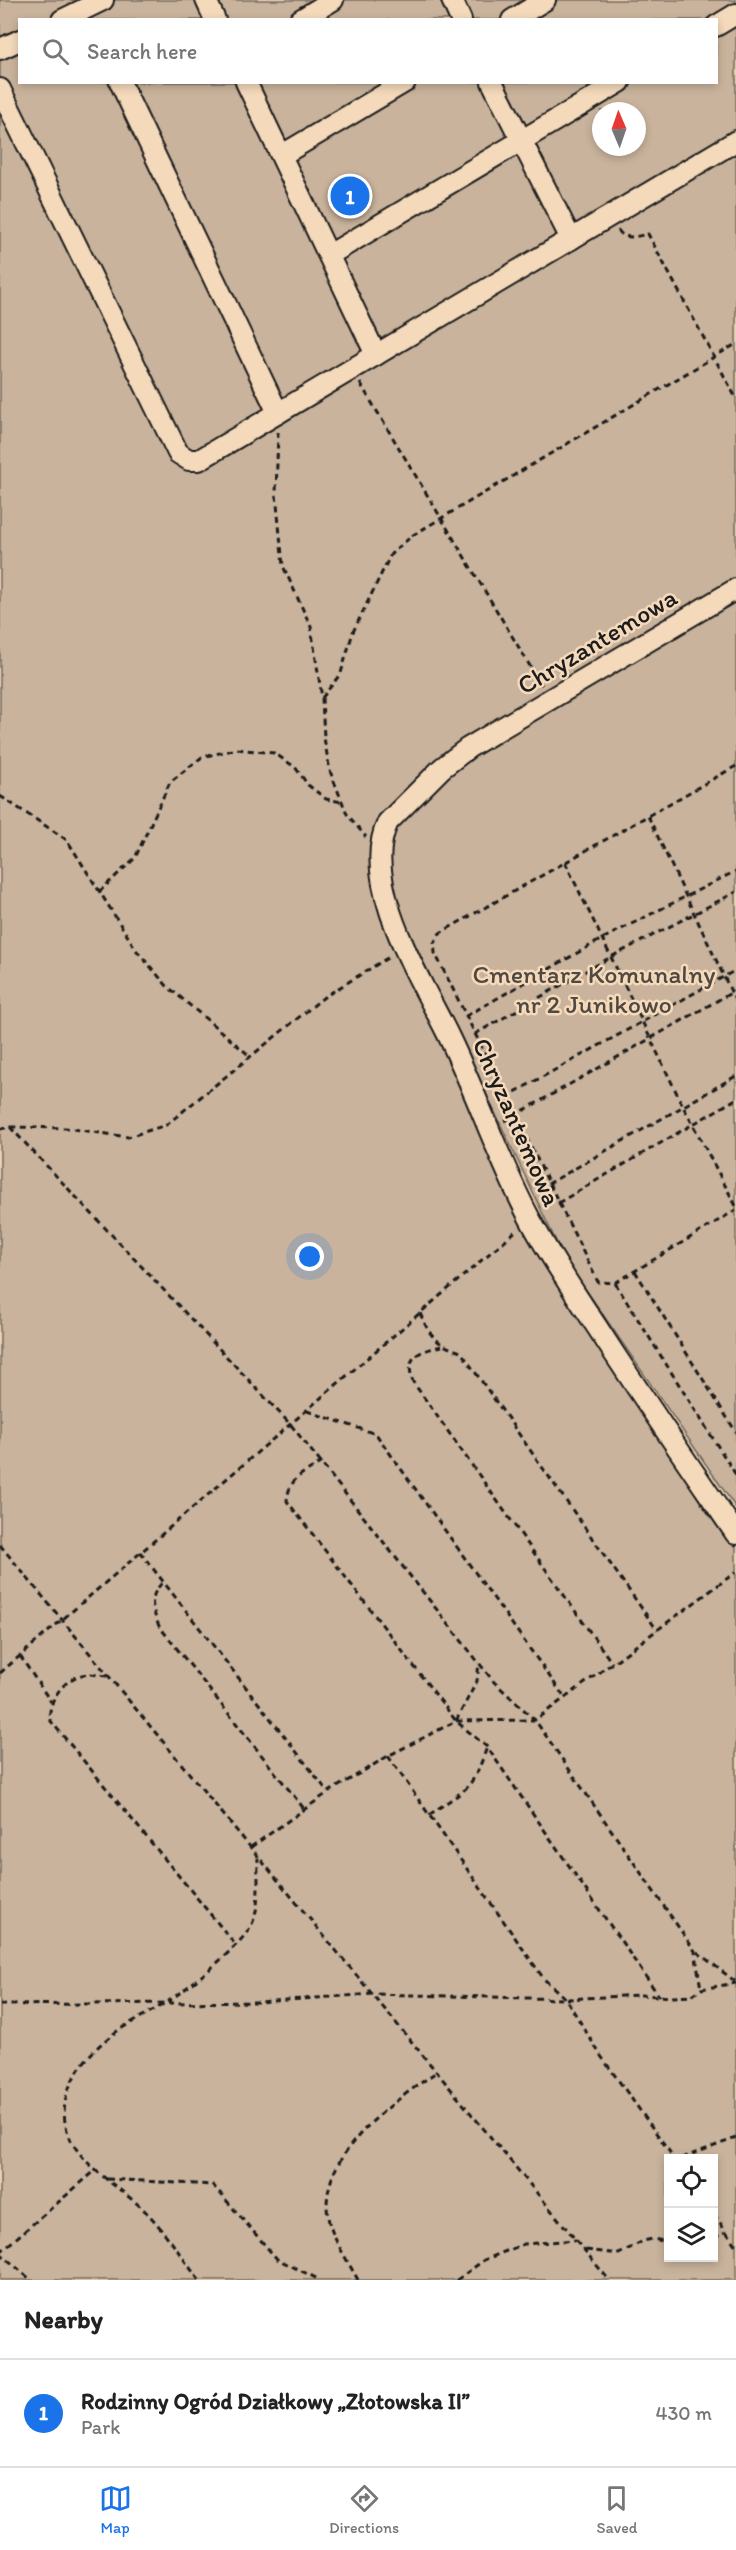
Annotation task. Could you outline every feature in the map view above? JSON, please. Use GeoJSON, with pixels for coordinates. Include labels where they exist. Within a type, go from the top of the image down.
{"type":"FeatureCollection","features":[{"type":"Feature","properties":{"kind":"street"},"geometry":{"type":"LineString","coordinates":[[66,18],[103,0]]}},
{"type":"Feature","properties":{"kind":"street"},"geometry":{"type":"LineString","coordinates":[[206,0],[214,18]]}},
{"type":"Feature","properties":{"kind":"street"},"geometry":{"type":"LineString","coordinates":[[303,18],[333,0]]}},
{"type":"Feature","properties":{"kind":"street"},"geometry":{"type":"LineString","coordinates":[[452,0],[460,18]]}},
{"type":"Feature","properties":{"kind":"street"},"geometry":{"type":"LineString","coordinates":[[515,18],[545,0]]}},
{"type":"Feature","properties":{"kind":"street"},"geometry":{"type":"LineString","coordinates":[[718,25],[736,14]]}},
{"type":"Feature","properties":{"kind":"street"},"geometry":{"type":"LineString","coordinates":[[0,49],[18,41]]}},
{"type":"Feature","properties":{"kind":"street"},"geometry":{"type":"LineString","coordinates":[[121,84],[278,419]]}},
{"type":"Feature","properties":{"kind":"street"},"geometry":{"type":"LineString","coordinates":[[247,84],[376,355]]}},
{"type":"Feature","properties":{"kind":"street"},"geometry":{"type":"LineString","coordinates":[[282,155],[402,84]]}},
{"type":"Feature","properties":{"kind":"street"},"geometry":{"type":"LineString","coordinates":[[493,84],[571,239]]}},
{"type":"Feature","properties":{"kind":"street"},"geometry":{"type":"LineString","coordinates":[[329,255],[617,84]]}},
{"type":"Feature","properties":{"kind":"street"},"geometry":{"type":"LineString","coordinates":[[0,89],[178,453],[189,460],[199,460],[278,419],[376,355],[736,141]]}},
{"type":"Feature","properties":{"kind":"street","name":"Chryzantemowa"},"geometry":{"type":"LineString","coordinates":[[736,589],[468,748],[442,768],[388,822],[382,833],[379,850],[384,888],[405,949],[449,1038],[530,1219],[618,1360],[736,1534]]}},
{"type":"Feature","properties":{"kind":"path"},"geometry":{"type":"LineString","coordinates":[[617,228],[622,236],[626,237],[648,234],[736,398]]}},
{"type":"Feature","properties":{"kind":"path"},"geometry":{"type":"LineString","coordinates":[[322,698],[341,673],[353,632],[391,554],[413,535],[736,344]]}},
{"type":"Feature","properties":{"kind":"path"},"geometry":{"type":"LineString","coordinates":[[357,379],[551,700]]}},
{"type":"Feature","properties":{"kind":"path"},"geometry":{"type":"LineString","coordinates":[[278,419],[276,494],[283,566],[311,627],[322,698],[324,738],[328,760],[347,814],[379,850]]}},
{"type":"Feature","properties":{"kind":"path"},"geometry":{"type":"LineString","coordinates":[[99,892],[135,858],[170,783],[202,757],[237,749],[274,753],[295,767],[308,785],[326,799],[342,802]]}},
{"type":"Feature","properties":{"kind":"path"},"geometry":{"type":"LineString","coordinates":[[565,862],[682,1106],[736,1208],[615,1283],[598,1282],[435,953],[434,943],[440,933],[565,862],[736,766]]}},
{"type":"Feature","properties":{"kind":"path"},"geometry":{"type":"LineString","coordinates":[[0,796],[67,840],[137,951],[167,986],[250,1056]]}},
{"type":"Feature","properties":{"kind":"path"},"geometry":{"type":"LineString","coordinates":[[648,816],[736,1002]]}},
{"type":"Feature","properties":{"kind":"path"},"geometry":{"type":"LineString","coordinates":[[466,1016],[603,939],[736,871]]}},
{"type":"Feature","properties":{"kind":"path"},"geometry":{"type":"LineString","coordinates":[[475,1034],[611,957],[736,892]]}},
{"type":"Feature","properties":{"kind":"path"},"geometry":{"type":"LineString","coordinates":[[0,1129],[10,1127],[66,1128],[128,1137],[166,1125],[324,997],[356,975],[405,949]]}},
{"type":"Feature","properties":{"kind":"path"},"geometry":{"type":"LineString","coordinates":[[506,1097],[736,970]]}},
{"type":"Feature","properties":{"kind":"path"},"geometry":{"type":"LineString","coordinates":[[490,1128],[736,990]]}},
{"type":"Feature","properties":{"kind":"path"},"geometry":{"type":"LineString","coordinates":[[548,1184],[736,1076]]}},
{"type":"Feature","properties":{"kind":"path"},"geometry":{"type":"LineString","coordinates":[[558,1203],[736,1099]]}},
{"type":"Feature","properties":{"kind":"path"},"geometry":{"type":"LineString","coordinates":[[10,1127],[291,1425],[494,1682],[535,1720],[695,1951],[736,1982]]}},
{"type":"Feature","properties":{"kind":"path"},"geometry":{"type":"LineString","coordinates":[[0,1673],[530,1219]]}},
{"type":"Feature","properties":{"kind":"path"},"geometry":{"type":"LineString","coordinates":[[635,1271],[736,1432]]}},
{"type":"Feature","properties":{"kind":"path"},"geometry":{"type":"LineString","coordinates":[[615,1283],[736,1475]]}},
{"type":"Feature","properties":{"kind":"path"},"geometry":{"type":"LineString","coordinates":[[420,1313],[428,1332],[442,1346],[461,1352],[657,1630]]}},
{"type":"Feature","properties":{"kind":"path"},"geometry":{"type":"LineString","coordinates":[[442,1346],[419,1352],[411,1362],[410,1372],[413,1382],[612,1663]]}},
{"type":"Feature","properties":{"kind":"path"},"geometry":{"type":"LineString","coordinates":[[307,1411],[376,1434],[565,1698]]}},
{"type":"Feature","properties":{"kind":"path"},"geometry":{"type":"LineString","coordinates":[[322,1462],[297,1478],[289,1487],[287,1501],[456,1721],[488,1747],[659,1996]]}},
{"type":"Feature","properties":{"kind":"path"},"geometry":{"type":"LineString","coordinates":[[0,1545],[373,1994],[435,2073],[609,2280]]}},
{"type":"Feature","properties":{"kind":"path"},"geometry":{"type":"LineString","coordinates":[[140,1552],[328,1792]]}},
{"type":"Feature","properties":{"kind":"path"},"geometry":{"type":"LineString","coordinates":[[250,1847],[328,1792],[388,1756],[456,1721],[535,1720],[736,1572]]}},
{"type":"Feature","properties":{"kind":"path"},"geometry":{"type":"LineString","coordinates":[[162,1583],[154,1591],[151,1607],[159,1626],[305,1810]]}},
{"type":"Feature","properties":{"kind":"path"},"geometry":{"type":"LineString","coordinates":[[20,1656],[51,1701]]}},
{"type":"Feature","properties":{"kind":"path"},"geometry":{"type":"LineString","coordinates":[[456,1721],[477,1681],[479,1663]]}},
{"type":"Feature","properties":{"kind":"path"},"geometry":{"type":"LineString","coordinates":[[108,1677],[86,1674],[65,1684],[51,1701],[50,1720],[235,1944]]}},
{"type":"Feature","properties":{"kind":"path"},"geometry":{"type":"LineString","coordinates":[[429,1815],[472,1785],[488,1747]]}},
{"type":"Feature","properties":{"kind":"path"},"geometry":{"type":"LineString","coordinates":[[388,1756],[544,1979],[566,1999],[601,2056],[671,2154]]}},
{"type":"Feature","properties":{"kind":"path"},"geometry":{"type":"LineString","coordinates":[[199,2280],[146,2212],[105,2179],[73,2143],[65,2121],[64,2102],[69,2084],[94,2052],[115,2033],[166,2002],[205,1972],[251,1926],[254,1916],[258,1856]]}},
{"type":"Feature","properties":{"kind":"path"},"geometry":{"type":"LineString","coordinates":[[695,1951],[701,1989]]}},
{"type":"Feature","properties":{"kind":"path"},"geometry":{"type":"LineString","coordinates":[[0,2005],[260,2002],[373,1994],[566,1999],[641,1995],[691,1996],[701,1989],[736,1982]]}},
{"type":"Feature","properties":{"kind":"path"},"geometry":{"type":"LineString","coordinates":[[357,2280],[329,2222],[327,2186],[362,2130],[402,2096],[435,2073]]}},
{"type":"Feature","properties":{"kind":"path"},"geometry":{"type":"LineString","coordinates":[[693,2154],[736,2138]]}},
{"type":"Feature","properties":{"kind":"path"},"geometry":{"type":"LineString","coordinates":[[30,2280],[0,2253],[96,2170]]}},
{"type":"Feature","properties":{"kind":"path"},"geometry":{"type":"LineString","coordinates":[[105,2179],[213,2185],[277,2259],[320,2280]]}},
{"type":"Feature","properties":{"kind":"path"},"geometry":{"type":"LineString","coordinates":[[718,2220],[736,2246]]}},
{"type":"Feature","properties":{"kind":"path"},"geometry":{"type":"LineString","coordinates":[[718,2236],[726,2232]]}},
{"type":"Feature","properties":{"kind":"path"},"geometry":{"type":"LineString","coordinates":[[584,2250],[619,2254],[643,2241],[653,2239],[664,2241]]}},
{"type":"Feature","properties":{"kind":"path"},"geometry":{"type":"LineString","coordinates":[[457,2280],[484,2260],[524,2244],[576,2240]]}},
{"type":"Feature","properties":{"kind":"green space","name":"Cmentarz Komunalny nr 2 Junikowo"},"geometry":{"type":"Polygon","coordinates":[[[0,0],[736,0],[736,1508],[564,1258],[408,929],[391,936],[571,1300],[736,1547],[736,2280],[0,2280],[0,0]]]}},
{"type":"Feature","properties":{"kind":"place","name":"Rodzinny Ogród Działkowy „Złotowska II”"},"geometry":{"type":"Point","coordinates":[350,196]}}]}
